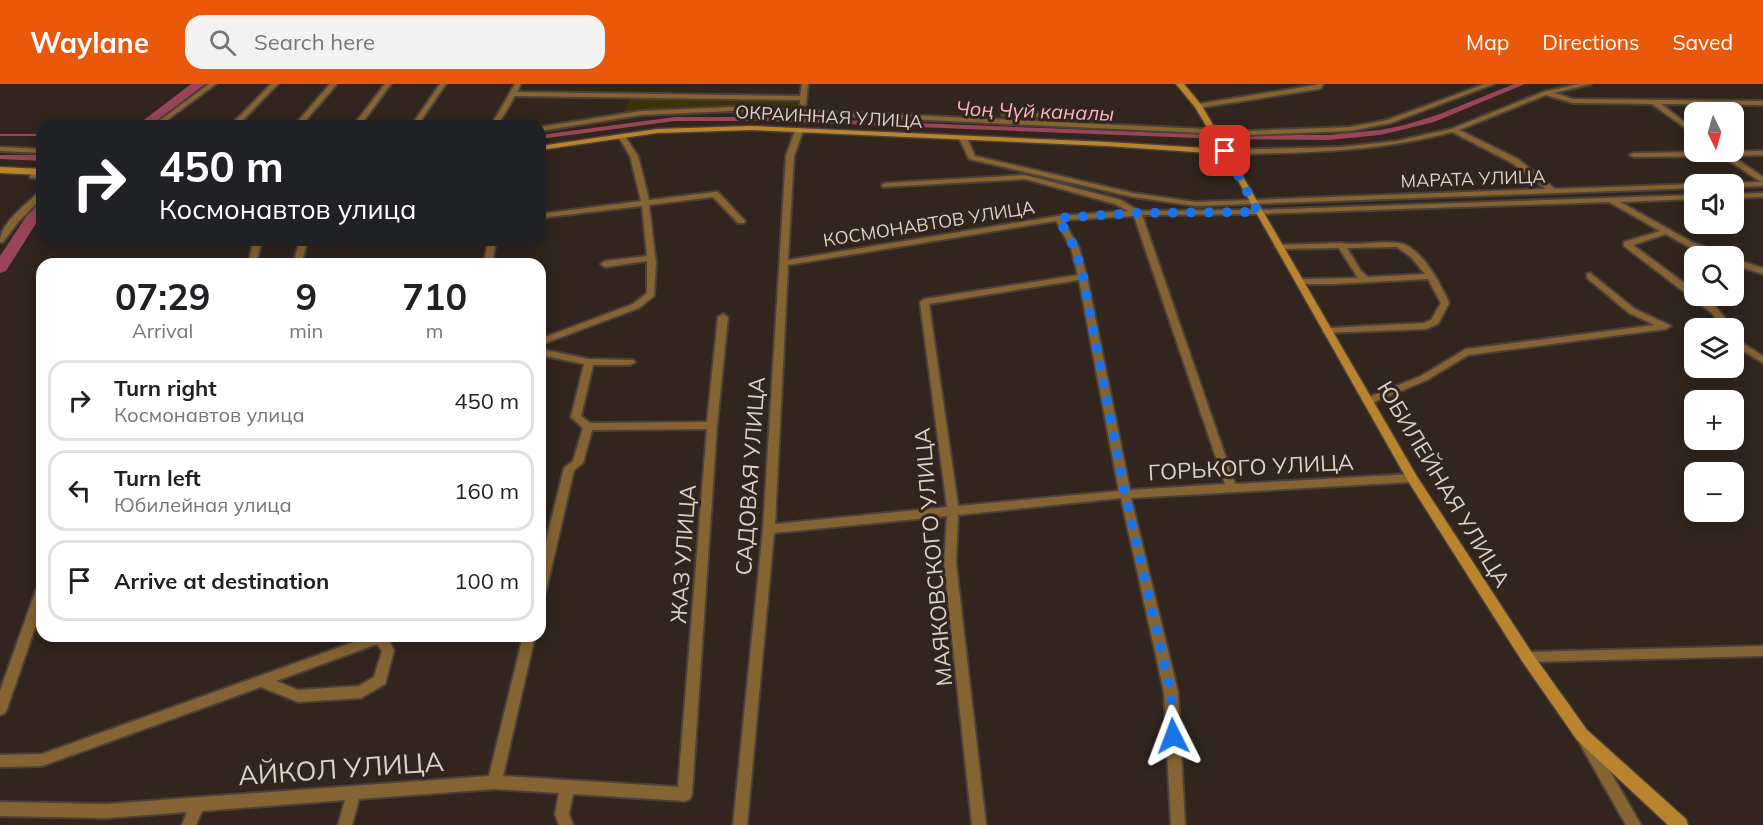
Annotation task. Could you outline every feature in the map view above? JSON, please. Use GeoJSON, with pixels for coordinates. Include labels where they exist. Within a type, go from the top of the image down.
{"type":"FeatureCollection","features":[{"type":"Feature","properties":{"kind":"main road","name":"ЮБИЛЕЙНАЯ УЛИЦА"},"geometry":{"type":"LineString","coordinates":[[1180,84],[1198,106],[1226,152],[1412,478],[1527,657],[1582,735],[1680,825]]}},
{"type":"Feature","properties":{"kind":"main road","name":"ОКРАИННАЯ УЛИЦА"},"geometry":{"type":"LineString","coordinates":[[546,147],[694,128],[963,138],[1226,152]]}},
{"type":"Feature","properties":{"kind":"main road"},"geometry":{"type":"LineString","coordinates":[[0,170],[36,173]]}},
{"type":"Feature","properties":{"kind":"street"},"geometry":{"type":"LineString","coordinates":[[162,120],[213,84]]}},
{"type":"Feature","properties":{"kind":"street"},"geometry":{"type":"LineString","coordinates":[[239,120],[275,84]]}},
{"type":"Feature","properties":{"kind":"street"},"geometry":{"type":"LineString","coordinates":[[302,120],[334,84]]}},
{"type":"Feature","properties":{"kind":"street"},"geometry":{"type":"LineString","coordinates":[[361,120],[388,84]]}},
{"type":"Feature","properties":{"kind":"street"},"geometry":{"type":"LineString","coordinates":[[418,120],[443,84]]}},
{"type":"Feature","properties":{"kind":"street"},"geometry":{"type":"LineString","coordinates":[[499,120],[518,84]]}},
{"type":"Feature","properties":{"kind":"street"},"geometry":{"type":"LineString","coordinates":[[804,108],[805,84]]}},
{"type":"Feature","properties":{"kind":"street"},"geometry":{"type":"LineString","coordinates":[[1198,106],[1319,87],[1320,84]]}},
{"type":"Feature","properties":{"kind":"street"},"geometry":{"type":"LineString","coordinates":[[804,108],[1247,133],[1350,129],[1389,122],[1491,84]]}},
{"type":"Feature","properties":{"kind":"street"},"geometry":{"type":"LineString","coordinates":[[1226,152],[1354,150],[1394,145],[1453,130],[1545,93],[1588,84]]}},
{"type":"Feature","properties":{"kind":"street"},"geometry":{"type":"LineString","coordinates":[[1545,93],[1573,101],[1763,103]]}},
{"type":"Feature","properties":{"kind":"street"},"geometry":{"type":"LineString","coordinates":[[511,94],[804,98]]}},
{"type":"Feature","properties":{"kind":"street"},"geometry":{"type":"LineString","coordinates":[[1655,103],[1684,125]]}},
{"type":"Feature","properties":{"kind":"street"},"geometry":{"type":"LineString","coordinates":[[546,128],[651,113],[804,108],[1085,114],[1098,125]]}},
{"type":"Feature","properties":{"kind":"street"},"geometry":{"type":"LineString","coordinates":[[1453,130],[1515,161],[1553,191]]}},
{"type":"Feature","properties":{"kind":"street","name":"САДОВАЯ УЛИЦА"},"geometry":{"type":"LineString","coordinates":[[740,825],[769,529],[790,156],[799,131]]}},
{"type":"Feature","properties":{"kind":"street"},"geometry":{"type":"LineString","coordinates":[[546,340],[636,306],[651,294],[651,258],[644,203],[634,157],[622,136]]}},
{"type":"Feature","properties":{"kind":"street"},"geometry":{"type":"LineString","coordinates":[[963,138],[972,157],[1133,195],[1196,204],[1256,208],[1684,197]]}},
{"type":"Feature","properties":{"kind":"street"},"geometry":{"type":"LineString","coordinates":[[0,149],[36,152]]}},
{"type":"Feature","properties":{"kind":"street"},"geometry":{"type":"LineString","coordinates":[[1744,153],[1763,153]]}},
{"type":"Feature","properties":{"kind":"street"},"geometry":{"type":"LineString","coordinates":[[1634,155],[1684,154]]}},
{"type":"Feature","properties":{"kind":"street"},"geometry":{"type":"LineString","coordinates":[[1735,162],[1763,182]]}},
{"type":"Feature","properties":{"kind":"street"},"geometry":{"type":"LineString","coordinates":[[886,185],[1025,177],[1118,202],[1137,213],[1231,487]]}},
{"type":"Feature","properties":{"kind":"street"},"geometry":{"type":"LineString","coordinates":[[1744,184],[1763,182]]}},
{"type":"Feature","properties":{"kind":"street","name":"МАРАТА УЛИЦА"},"geometry":{"type":"LineString","coordinates":[[1256,208],[1553,191],[1684,186]]}},
{"type":"Feature","properties":{"kind":"street"},"geometry":{"type":"LineString","coordinates":[[546,215],[715,194],[741,221]]}},
{"type":"Feature","properties":{"kind":"street"},"geometry":{"type":"LineString","coordinates":[[1744,196],[1763,195]]}},
{"type":"Feature","properties":{"kind":"street"},"geometry":{"type":"LineString","coordinates":[[1608,199],[1699,246]]}},
{"type":"Feature","properties":{"kind":"street"},"geometry":{"type":"LineString","coordinates":[[0,240],[16,219],[36,200]]}},
{"type":"Feature","properties":{"kind":"street","name":"КОСМОНАВТОВ УЛИЦА"},"geometry":{"type":"LineString","coordinates":[[784,263],[1058,218],[1256,208]]}},
{"type":"Feature","properties":{"kind":"street"},"geometry":{"type":"LineString","coordinates":[[1058,218],[1075,248],[1083,277],[1125,494],[1171,692],[1178,825]]}},
{"type":"Feature","properties":{"kind":"street"},"geometry":{"type":"LineString","coordinates":[[1667,231],[1627,244],[1684,287]]}},
{"type":"Feature","properties":{"kind":"street"},"geometry":{"type":"LineString","coordinates":[[1341,245],[1354,267],[1365,279]]}},
{"type":"Feature","properties":{"kind":"street"},"geometry":{"type":"LineString","coordinates":[[1279,247],[1399,245],[1408,250],[1431,276],[1445,303],[1432,324],[1328,331]]}},
{"type":"Feature","properties":{"kind":"street"},"geometry":{"type":"LineString","coordinates":[[605,264],[651,258]]}},
{"type":"Feature","properties":{"kind":"street"},"geometry":{"type":"LineString","coordinates":[[1744,265],[1763,271]]}},
{"type":"Feature","properties":{"kind":"street"},"geometry":{"type":"LineString","coordinates":[[1301,282],[1352,283],[1365,279],[1431,276]]}},
{"type":"Feature","properties":{"kind":"street"},"geometry":{"type":"LineString","coordinates":[[1368,401],[1424,378],[1466,352],[1666,327],[1632,311],[1590,276]]}},
{"type":"Feature","properties":{"kind":"street","name":"МАЯКОВСКОГО УЛИЦА"},"geometry":{"type":"LineString","coordinates":[[979,825],[950,563],[953,511],[924,302],[1083,277]]}},
{"type":"Feature","properties":{"kind":"street"},"geometry":{"type":"LineString","coordinates":[[1710,306],[1718,312],[1721,318]]}},
{"type":"Feature","properties":{"kind":"street","name":"ЖАЗ УЛИЦА"},"geometry":{"type":"LineString","coordinates":[[686,794],[712,425],[723,318]]}},
{"type":"Feature","properties":{"kind":"street"},"geometry":{"type":"LineString","coordinates":[[1744,348],[1763,360]]}},
{"type":"Feature","properties":{"kind":"street"},"geometry":{"type":"LineString","coordinates":[[546,353],[589,362],[630,362]]}},
{"type":"Feature","properties":{"kind":"street"},"geometry":{"type":"LineString","coordinates":[[589,362],[576,417],[588,427],[712,425]]}},
{"type":"Feature","properties":{"kind":"street"},"geometry":{"type":"LineString","coordinates":[[546,566],[569,468],[578,463],[588,427]]}},
{"type":"Feature","properties":{"kind":"street","name":"ГОРЬКОГО УЛИЦА"},"geometry":{"type":"LineString","coordinates":[[769,529],[1125,494],[1412,478]]}},
{"type":"Feature","properties":{"kind":"street"},"geometry":{"type":"LineString","coordinates":[[0,709],[36,607]]}},
{"type":"Feature","properties":{"kind":"street"},"geometry":{"type":"LineString","coordinates":[[0,761],[42,760],[369,642]]}},
{"type":"Feature","properties":{"kind":"street"},"geometry":{"type":"LineString","coordinates":[[261,681],[298,696],[361,692],[380,680],[388,650],[383,642]]}},
{"type":"Feature","properties":{"kind":"street"},"geometry":{"type":"LineString","coordinates":[[495,782],[528,642]]}},
{"type":"Feature","properties":{"kind":"street"},"geometry":{"type":"LineString","coordinates":[[1527,657],[1763,651]]}},
{"type":"Feature","properties":{"kind":"street"},"geometry":{"type":"LineString","coordinates":[[1582,735],[1634,825]]}},
{"type":"Feature","properties":{"kind":"street","name":"АЙКОЛ УЛИЦА"},"geometry":{"type":"LineString","coordinates":[[0,809],[107,811],[495,782],[686,794]]}},
{"type":"Feature","properties":{"kind":"street"},"geometry":{"type":"LineString","coordinates":[[566,825],[562,814],[567,786]]}},
{"type":"Feature","properties":{"kind":"street"},"geometry":{"type":"LineString","coordinates":[[345,825],[354,792]]}},
{"type":"Feature","properties":{"kind":"street"},"geometry":{"type":"LineString","coordinates":[[189,825],[197,804]]}},
{"type":"Feature","properties":{"kind":"shaded area"},"geometry":{"type":"Polygon","coordinates":[[[631,97],[799,99],[799,108],[733,107],[624,113],[631,97]]]}},
{"type":"Feature","properties":{"kind":"waterway"},"geometry":{"type":"LineString","coordinates":[[150,120],[199,84]]}},
{"type":"Feature","properties":{"kind":"waterway","name":"Чоң Чүй каналы"},"geometry":{"type":"LineString","coordinates":[[546,136],[675,119],[765,119],[1222,137],[1328,138],[1406,127],[1443,116],[1521,84]]}},
{"type":"Feature","properties":{"kind":"waterway"},"geometry":{"type":"LineString","coordinates":[[0,135],[36,135]]}},
{"type":"Feature","properties":{"kind":"waterway","name":"Чоң Чүй каналы"},"geometry":{"type":"LineString","coordinates":[[0,157],[36,158]]}},
{"type":"Feature","properties":{"kind":"waterway"},"geometry":{"type":"LineString","coordinates":[[0,268],[36,212]]}},
{"type":"Feature","properties":{"kind":"route"},"geometry":{"type":"LineString","coordinates":[[1173,736],[1171,692],[1125,494],[1083,277],[1075,248],[1058,218],[1137,213],[1258,212],[1225,151]]}}]}
